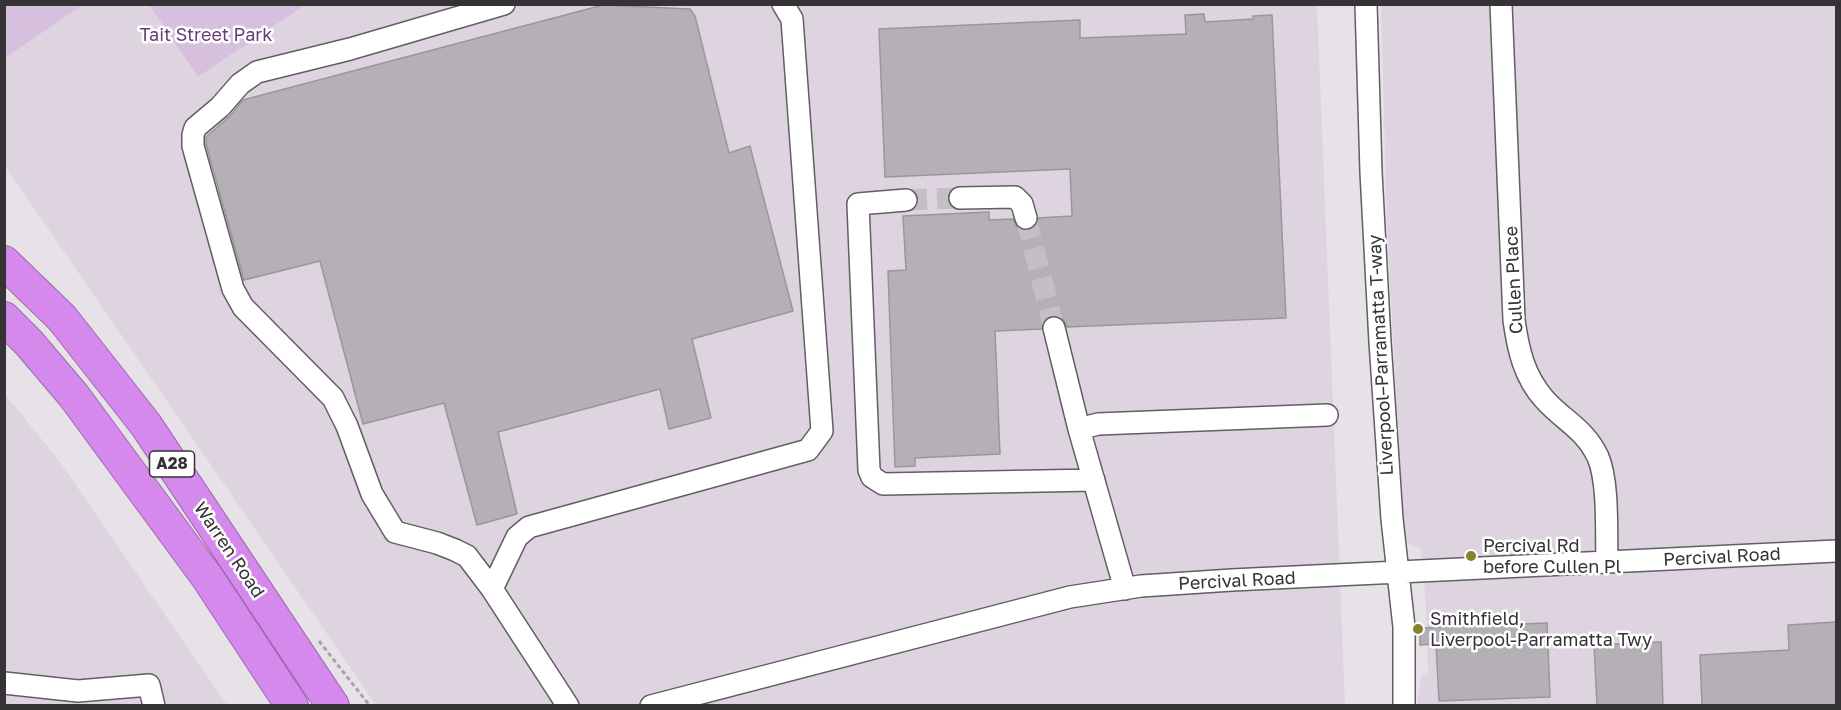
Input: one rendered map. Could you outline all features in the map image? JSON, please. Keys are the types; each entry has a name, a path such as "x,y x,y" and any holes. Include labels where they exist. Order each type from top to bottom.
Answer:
{"highway":[{"name":"Warren Road","path":"4,262 62,318 147,426 333,705"},
{"name":"Warren Road","path":"4,318 29,343 74,396 207,577 292,705"}],"street":[{"path":"504,4 350,49 257,72 240,84 220,107 195,128 193,146 229,278 243,307 333,398 347,426 372,494 394,532 456,550 467,556 492,589 568,705"},
{"path":"492,589 517,537 529,527 808,450 822,430 792,19 783,4"},
{"name":"Liverpool–Parramatta T-way","path":"1366,4 1371,172 1383,409 1404,627 1404,705"},
{"name":"Cullen Place","path":"1502,4 1514,320 1517,341 1527,373 1536,388 1546,401 1582,433 1598,458 1604,487 1607,562"},
{"path":"960,198 1015,197 1022,204 1026,218"},
{"path":"906,201 858,204 869,458 872,477 883,484 1094,480"},
{"path":"1054,328 1079,429 1125,589"},
{"path":"1079,429 1098,424 1327,415"},
{"name":"Percival Road","path":"651,705 1015,610 1070,597 1125,589 1232,580 1836,551"},
{"path":"4,684 78,691 148,685 154,705"}],"shaded area":[{"path":"82,4 149,5 198,77 305,5 1317,5 1345,705 376,705 5,166 4,58"},
{"path":"1381,5 1836,5 1836,705 1417,705 1421,676 1428,675 1426,605 1421,549 1407,543 1403,521 1387,228"},
{"path":"4,393 60,462 227,705 5,705"}],"green space":[{"path":"5,4 82,4 82,5 5,58"},
{"name":"Tait Street Park","path":"149,5 305,5 198,77"}],"building":[{"path":"603,5 690,9 695,16 729,153 750,146 793,311 692,339 711,418 669,429 660,389 498,432 517,514 477,525 444,403 363,424 320,261 244,280 206,137 230,116 243,100"},
{"path":"1204,14 1205,22 1253,19 1253,16 1272,15 1286,318 1067,327 1063,319 1052,316 1045,319 1042,329 995,331 1000,454 915,458 915,466 895,467 888,271 906,270 903,216 989,212 989,220 1013,219 1017,227 1023,230 1035,227 1038,218 1072,216 1070,169 885,177 879,29 1080,20 1080,38 1186,34 1185,15"},
{"path":"1836,622 1836,705 1702,705 1700,655 1789,650 1788,625"},
{"path":"1547,623 1550,697 1439,701 1436,644 1420,645 1420,628"},
{"path":"1661,642 1663,705 1597,705 1594,645"}],"tunnel":[{"path":"906,200 960,198"},
{"path":"1026,218 1054,328"}],"place":[{"name":"Percival Rd before Cullen Pl","path":"1471,556"},
{"name":"Smithfield, Liverpool-Parramatta Twy","path":"1418,629"}]}
